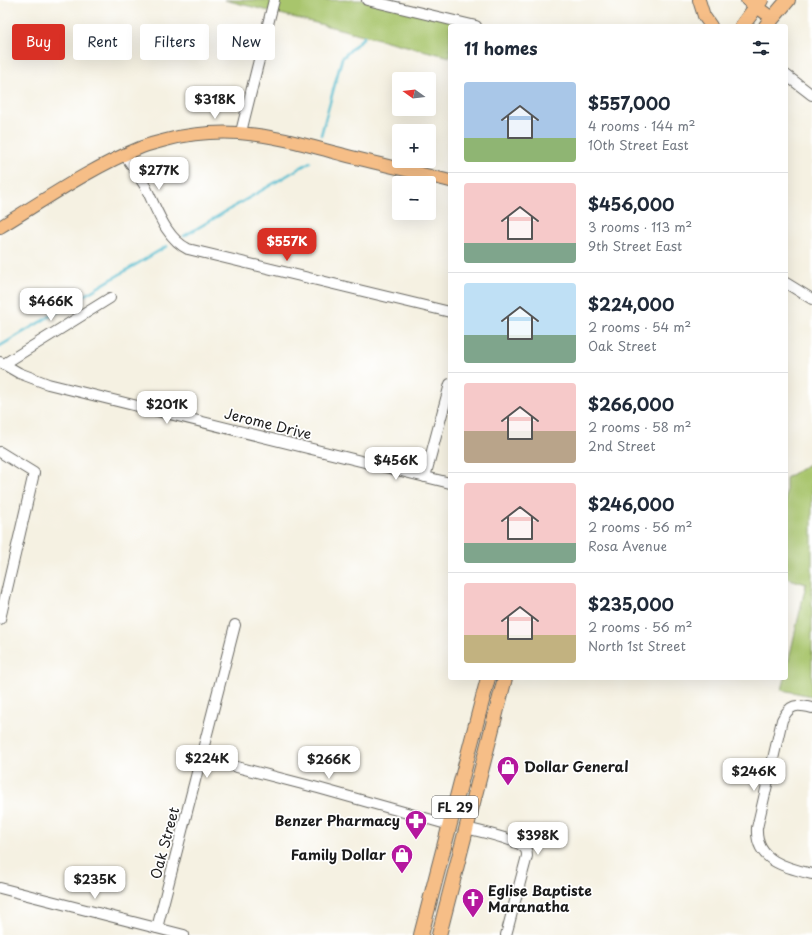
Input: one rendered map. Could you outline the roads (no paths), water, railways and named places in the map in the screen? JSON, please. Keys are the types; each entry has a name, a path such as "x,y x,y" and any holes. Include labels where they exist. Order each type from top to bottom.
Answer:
{"highway":[{"path":"769,22 788,0"},
{"path":"743,24 754,2"},
{"name":"FL 29","path":"421,935 487,680"},
{"name":"FL 29","path":"440,935 504,680"},
{"path":"450,825 466,828"}],"main road":[{"path":"700,0 704,16 710,24"},
{"path":"754,2 769,22"},
{"path":"0,227 106,164 144,146 181,136 204,133 241,132 258,134 448,180"}],"street":[{"path":"241,132 274,0"},
{"path":"367,0 468,24"},
{"path":"788,77 812,95"},
{"path":"125,155 144,186 165,226 175,240 188,249 448,312"},
{"path":"788,284 812,299"},
{"path":"2,363 110,298"},
{"name":"Jerome Drive","path":"2,363 19,373 48,384 448,483"},
{"path":"425,477 448,391"},
{"path":"0,452 34,474 0,620"},
{"name":"Oak Street","path":"157,928 235,625"},
{"path":"812,708 799,705 792,707 785,714 782,720 756,835 761,849 770,859 781,865 812,874"},
{"path":"202,758 318,788 450,825"},
{"path":"466,828 513,841 526,850 527,856 506,935"},
{"path":"0,888 182,935"}],"waterway":[{"path":"321,135 342,58 364,37"},
{"path":"184,236 310,162"},
{"path":"0,346 167,246"}],"place":[{"name":"Dollar General","path":"508,786"},
{"name":"Benzer Pharmacy","path":"416,840"},
{"name":"Family Dollar","path":"402,874"},
{"name":"Eglise Baptiste Maranatha","path":"473,918"}]}
